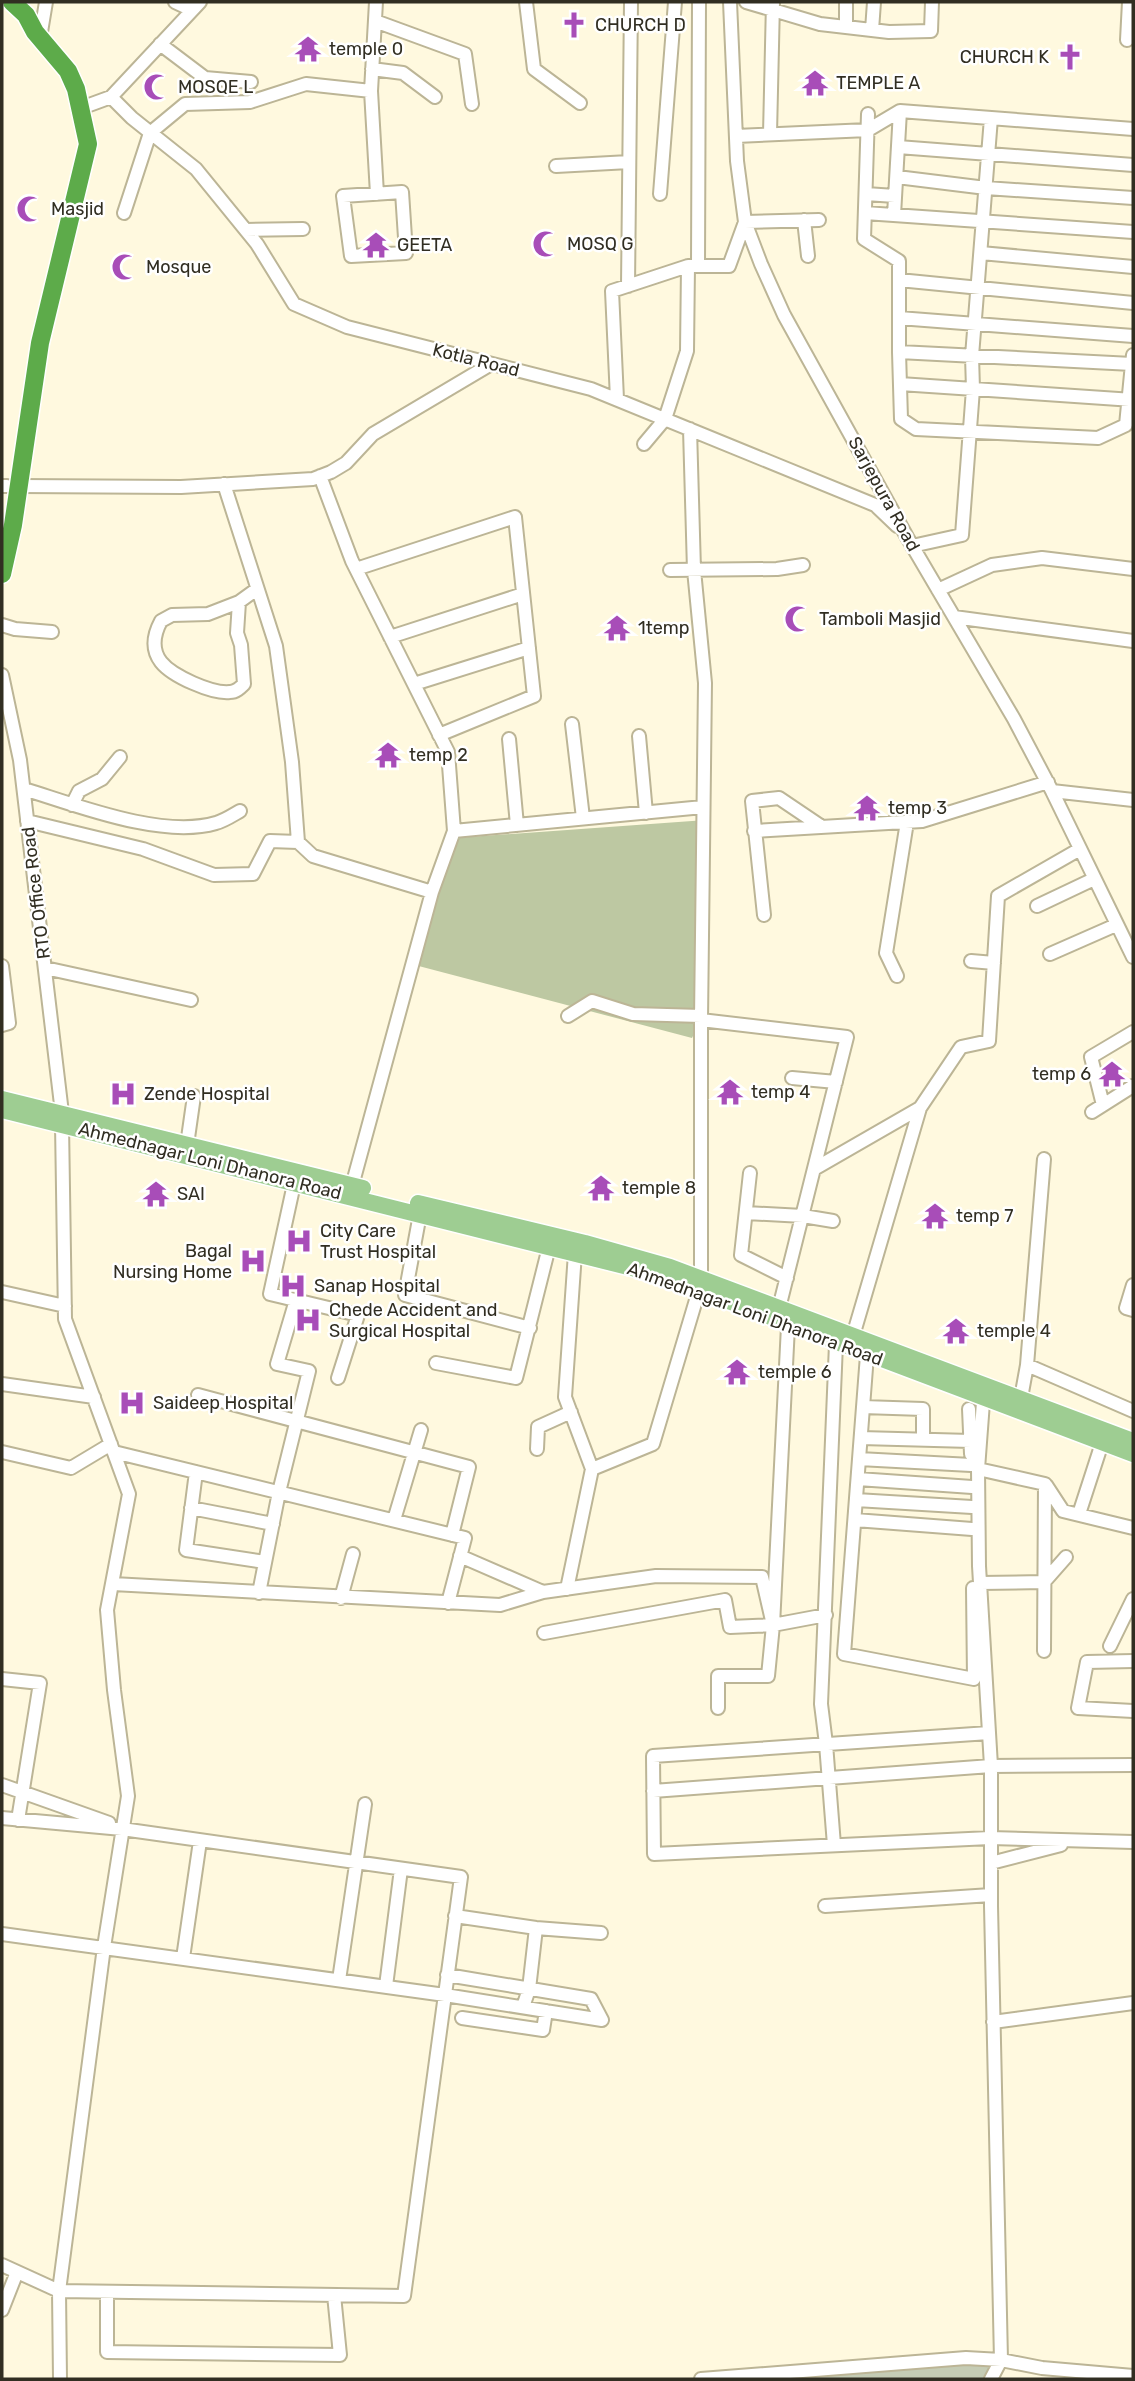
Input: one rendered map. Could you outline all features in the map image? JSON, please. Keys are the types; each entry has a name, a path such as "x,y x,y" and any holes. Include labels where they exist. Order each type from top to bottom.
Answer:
{"highway":[{"path":"2,520 40,343 88,144 81,108 68,71 38,35 26,15 12,2"},
{"path":"2,9 18,24 38,35"},
{"path":"2,574 9,486"}],"main road":[{"name":"Ahmednagar Loni Dhanora Road","path":"2,1099 62,1119 294,1184 700,1284 779,1308 984,1390 1102,1443 1133,1454"},
{"name":"Ahmednagar Loni Dhanora Road","path":"2,1110 62,1119 187,1145 637,1257 788,1325 867,1355 984,1390 1021,1398 1133,1441"}],"street":[{"path":"38,35 46,2"},
{"path":"175,2 196,6"},
{"path":"376,2 371,91 377,194"},
{"path":"526,2 534,69 580,103"},
{"path":"628,286 631,2"},
{"path":"660,194 675,2"},
{"path":"644,444 665,419 687,351 693,266 699,2"},
{"name":"Sarjepura Road","path":"730,2 736,136 745,222 761,264 784,315 1050,786 1133,957"},
{"path":"746,2 773,6 820,24 872,30 930,32 932,2"},
{"path":"846,2 846,27"},
{"path":"872,30 874,2"},
{"path":"1127,40 1129,2"},
{"path":"81,108 111,97 196,6"},
{"path":"770,134 773,6"},
{"path":"375,21 465,54 472,104"},
{"path":"160,44 205,78 251,82"},
{"path":"372,69 403,73 435,97"},
{"path":"124,213 150,133 185,104 250,102 306,84 371,91"},
{"name":"Kotla Road","path":"111,97 150,133 196,169 257,244 294,304 347,327 591,389 875,505 910,541"},
{"path":"736,136 868,130 900,111 1133,129"},
{"path":"894,215 900,111"},
{"path":"868,114 864,239 899,261 899,352 901,419 916,429 1098,438 1126,425 1131,399 1133,361 899,352"},
{"path":"910,541 962,535 973,389 972,356 991,118"},
{"path":"898,148 1133,165"},
{"path":"555,166 629,162"},
{"path":"897,177 986,188 1133,198"},
{"path":"402,192 406,253 351,256 343,196 377,194 402,192"},
{"path":"866,194 895,196"},
{"path":"865,213 1133,232"},
{"path":"804,220 808,256"},
{"path":"617,400 612,291 693,266 729,266 745,222 819,220"},
{"path":"246,230 303,229"},
{"path":"981,253 1133,267"},
{"path":"899,281 1133,303"},
{"path":"899,318 1133,336"},
{"path":"9,486 181,487 313,479 346,463 373,434 491,364"},
{"path":"900,384 1131,399"},
{"path":"592,1469 653,1444 700,1284 705,683 694,570 690,429"},
{"path":"320,476 356,569 448,752 454,831 432,892 352,1186"},
{"path":"224,484 276,646 292,762 298,842"},
{"path":"356,569 515,517 534,696 439,735"},
{"path":"938,590 992,565 1042,558 1133,569"},
{"path":"670,570 776,569 803,565"},
{"path":"239,602 237,633 244,684 237,690 229,692 211,689 184,678 162,664 154,641 161,621 172,615 208,614 239,602 257,589"},
{"path":"390,638 523,594"},
{"path":"954,617 1133,641"},
{"path":"2,625 15,629 52,632"},
{"path":"414,684 529,648"},
{"name":"RTO Office Road","path":"2,675 24,789 62,1119 65,1318 129,1494 107,1610 128,1796 104,1947 59,2291 60,2379"},
{"path":"572,724 583,818"},
{"path":"639,736 646,813"},
{"path":"509,738 517,825"},
{"path":"72,805 79,791 102,779 120,757"},
{"path":"754,831 922,821 1050,786 1133,800"},
{"path":"24,789 72,805 169,826 218,823 240,811"},
{"path":"764,915 751,801 779,798 822,827"},
{"path":"454,831 703,807"},
{"path":"27,821 143,849 214,875 253,874 270,841 298,842 313,856 432,892"},
{"path":"897,976 886,953 907,822"},
{"path":"853,1336 920,1108 961,1047 989,1041 998,896 1080,849"},
{"path":"1037,906 1094,879"},
{"path":"1050,954 1116,925"},
{"path":"971,961 994,963"},
{"path":"2,966 9,1023 2,1025"},
{"path":"45,968 191,1000"},
{"path":"568,1016 592,1000 633,1014 701,1018 847,1037 779,1308"},
{"path":"1133,1032 1091,1057 1098,1108 1133,1086"},
{"path":"792,1078 836,1082"},
{"path":"187,1145 194,1096"},
{"path":"814,1170 920,1108"},
{"path":"1021,1398 1027,1365 1044,1159"},
{"path":"750,1173 741,1255 787,1278"},
{"path":"294,1184 270,1294 358,1315 338,1378"},
{"path":"746,1213 833,1220"},
{"path":"420,1214 405,1295 530,1328"},
{"path":"436,1363 516,1378 549,1247"},
{"path":"567,1589 592,1469 565,1397 576,1253"},
{"path":"1133,1285 1126,1308 1133,1310"},
{"path":"2,1292 65,1306"},
{"path":"259,1593 279,1492 309,1371 277,1364 296,1300"},
{"path":"718,1707 718,1676 768,1675 773,1625 788,1325"},
{"path":"834,1845 827,1744 821,1704 836,1343"},
{"path":"867,1355 844,1654 974,1679 972,1488 984,1390"},
{"path":"1027,1365 1133,1411"},
{"path":"2,1384 94,1397"},
{"path":"198,1395 469,1467 452,1535"},
{"path":"863,1407 923,1409 923,1440"},
{"path":"968,1409 974,1467 991,1766 990,1863 1001,2360 991,2379"},
{"path":"537,1449 538,1427 571,1412"},
{"path":"394,1520 421,1430"},
{"path":"861,1438 971,1441"},
{"path":"1079,1514 1102,1443"},
{"path":"2,1452 71,1468 112,1448 195,1472 465,1538 448,1603"},
{"path":"859,1459 974,1467 1045,1484 1063,1511 1133,1528"},
{"path":"195,1472 186,1550 265,1562"},
{"path":"858,1479 972,1488"},
{"path":"1044,1651 1045,1484"},
{"path":"856,1500 972,1507"},
{"path":"191,1508 273,1524"},
{"path":"855,1520 972,1528"},
{"path":"341,1598 353,1555"},
{"path":"460,1556 543,1592"},
{"path":"980,1583 1044,1582 1066,1557"},
{"path":"828,1566 851,1566"},
{"path":"113,1584 500,1605 543,1592 656,1576 762,1577 773,1625"},
{"path":"1110,1646 1133,1599"},
{"path":"544,1633 725,1600 730,1627 773,1625 826,1615"},
{"path":"1133,1661 1087,1662 1078,1708 1133,1711"},
{"path":"2,1679 40,1683 18,1820"},
{"path":"989,1733 653,1756 654,1854 990,1838 1133,1842"},
{"path":"653,1791 991,1766 1133,1765"},
{"path":"2,1785 122,1829"},
{"path":"339,1980 365,1804"},
{"path":"2,1818 122,1829 461,1877 404,2296 59,2291 2,2265"},
{"path":"183,1958 200,1841"},
{"path":"990,1863 1077,1841"},
{"path":"386,1986 401,1869"},
{"path":"825,1906 991,1895"},
{"path":"455,1916 536,1928 601,1933"},
{"path":"523,2007 529,1989 536,1928"},
{"path":"2,1934 386,1986 602,2020 591,1999 447,1975"},
{"path":"993,2022 1133,2003"},
{"path":"502,2024 505,2004"},
{"path":"462,2018 543,2030 546,2011"},
{"path":"2,2310 18,2272"},
{"path":"107,2292 107,2352 340,2355 334,2295"},
{"path":"701,2379 966,2358 1001,2360 1044,2374 1133,2376"}],"green space":[{"path":"706,820 701,1020 692,1038 411,964 455,838"},
{"path":"1001,2360 997,2379 717,2379"}],"place":[{"name":"CHURCH D","path":"574,25"},
{"name":"temple 0","path":"308,49"},
{"name":"CHURCH K","path":"1070,57"},
{"name":"TEMPLE A","path":"815,83"},
{"name":"MOSQE L","path":"157,87"},
{"name":"Masjid","path":"30,209"},
{"name":"MOSQ G","path":"546,244"},
{"name":"GEETA","path":"376,245"},
{"name":"Mosque","path":"125,267"},
{"name":"Tamboli Masjid","path":"798,619"},
{"name":"1temp","path":"617,628"},
{"name":"temp 2","path":"388,755"},
{"name":"temp 3","path":"867,808"},
{"name":"temp 6","path":"1112,1074"},
{"name":"temp 4","path":"730,1092"},
{"name":"Zende Hospital","path":"123,1094"},
{"name":"temple 8","path":"601,1188"},
{"name":"SAI","path":"156,1194"},
{"name":"temp 7","path":"935,1216"},
{"name":"City Care Trust Hospital","path":"299,1241"},
{"name":"Bagal Nursing Home","path":"253,1261"},
{"name":"Sanap Hospital","path":"293,1286"},
{"name":"Chede Accident and Surgical Hospital","path":"308,1320"},
{"name":"temple 4","path":"956,1331"},
{"name":"temple 6","path":"737,1372"},
{"name":"Saideep Hospital","path":"132,1403"}]}
